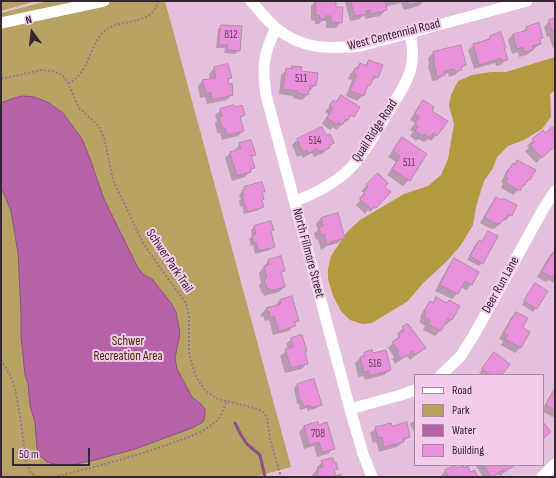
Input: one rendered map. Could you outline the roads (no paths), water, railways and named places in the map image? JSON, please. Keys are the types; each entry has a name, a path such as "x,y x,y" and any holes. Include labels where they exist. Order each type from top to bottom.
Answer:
{"street":[{"path":"1,23 104,1"},
{"name":"West Centennial Road","path":"251,1 276,28 298,42 318,47 335,48 361,46 527,1"},
{"name":"North Fillmore Street","path":"276,28 266,48 263,71 266,95 350,409 363,454 372,477"},
{"name":"Quail Ridge Road","path":"295,201 312,195 334,182 348,170 360,156 408,77 412,62 410,32"},
{"name":"Deer Run Lane","path":"442,374 460,357 542,210 555,191"},
{"path":"350,409 414,390"},
{"path":"542,477 555,464"}],"water":[{"path":"23,96 35,97 49,103 63,113 82,139 104,199 138,268 144,275 152,279 171,303 176,312 180,333 175,358 177,369 192,397 205,409 203,422 192,428 135,449 71,465 47,462 39,455 35,423 30,405 28,384 25,375 21,337 18,253 11,211 1,187 1,103"}],"waterway":[{"path":"235,423 247,444 260,455 265,477"}],"park label":[{"name":"Schwer Recreation Area","path":"128,350"}]}
